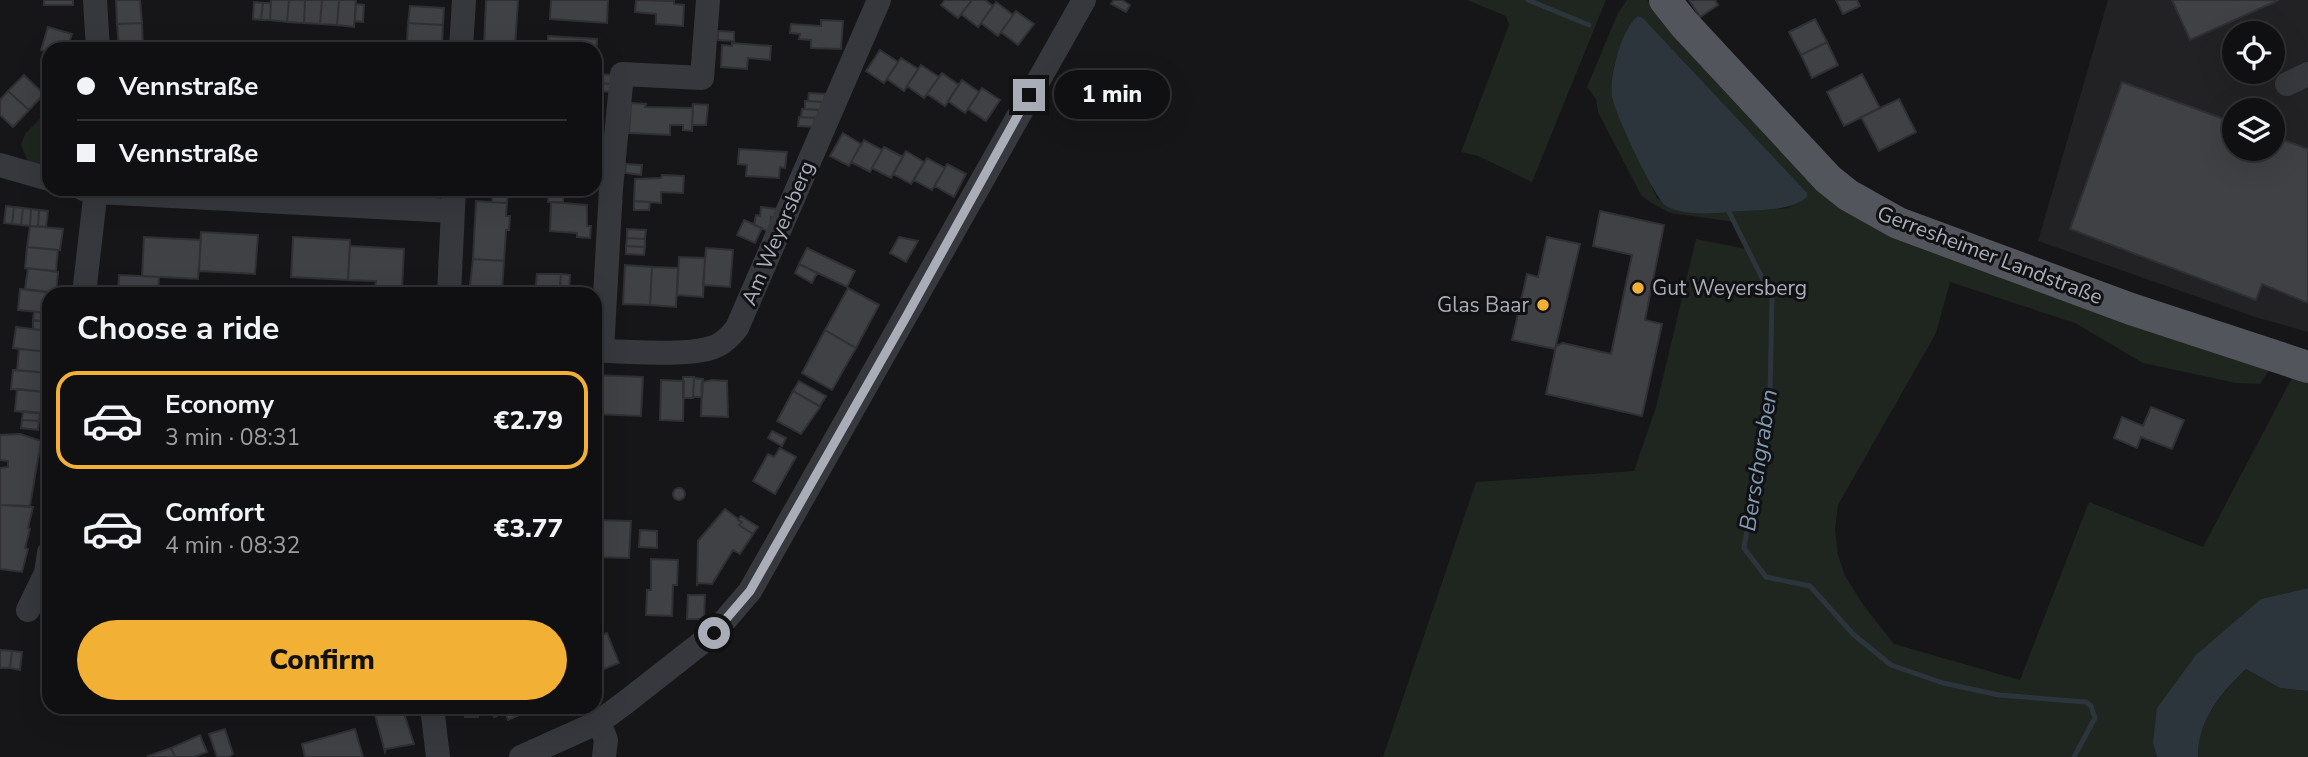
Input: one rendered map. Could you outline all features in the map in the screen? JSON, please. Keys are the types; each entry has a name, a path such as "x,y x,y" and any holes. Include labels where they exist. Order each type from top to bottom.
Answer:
{"main road":[{"name":"Gerresheimer Landstraße","path":"1665,0 1684,24 1828,179 1868,208 1898,223 2106,300 2308,366"}],"street":[{"path":"95,0 97,42"},
{"path":"461,42 464,0"},
{"path":"602,301 622,74 702,78 708,0"},
{"name":"Am Weyersberg","path":"602,351 695,351 713,348 727,340 737,328 879,0"},
{"path":"521,757 599,722 714,633 750,591 1084,0"},
{"path":"0,165 42,177"},
{"path":"85,287 92,196"},
{"path":"309,196 453,200 449,287"},
{"path":"28,610 42,581"},
{"path":"433,714 438,757"},
{"path":"599,722 606,740 604,757"}],"shaded area":[{"path":"1467,0 1606,0 1532,182 1478,156 1461,152 1509,25 1506,16"},
{"path":"1627,0 1647,0 1803,170 2271,367 2260,384 2236,383 2143,363 2075,323 1950,282 1936,333 1838,505 1835,529 1838,555 1845,576 1864,606 1894,644 2020,680 2089,502 2203,547 2294,374 2308,378 2308,588 2261,599 2153,743 2157,757 1383,757 1476,482 1634,471 1656,407 1696,239 1746,249 1771,299 1768,397 1744,547 1772,396 1774,298 1735,222 1670,213 1641,195 1598,112 1596,99 1587,87 1618,13","holes":["1638,16 1643,18 1807,194 1807,197 1788,208 1729,212 1676,210 1657,198 1612,98 1614,65"]},
{"path":"2108,0 2308,0 2308,332 2255,317 2038,241"},
{"path":"1638,16 1643,18 1807,193 1807,197 1793,205 1778,208 1715,213 1684,212 1666,206 1635,154 1612,96 1618,53 1627,31"},
{"path":"42,116 42,167 29,164 21,145 25,134"},
{"path":"2308,588 2308,691 2280,688 2246,669 2219,698 2206,719 2198,757 2157,757 2153,743 2157,708 2196,655 2261,599"},
{"path":"2246,669 2280,688 2308,691 2308,757 2198,757 2202,731 2213,708"}],"building":[{"path":"44,0 73,0 73,5 44,5"},
{"path":"116,0 140,0 142,23 117,24"},
{"path":"271,0 289,0 287,22 270,20"},
{"path":"289,0 305,0 304,23 287,22"},
{"path":"305,0 322,0 320,24 304,23"},
{"path":"322,0 339,0 337,25 320,24"},
{"path":"339,0 356,0 354,27 337,25"},
{"path":"486,0 518,0 515,42 484,42"},
{"path":"551,0 608,0 607,23 550,19"},
{"path":"636,0 674,1 674,4 684,5 683,26 656,24 656,14 635,12"},
{"path":"945,0 972,0 958,18 941,5"},
{"path":"972,0 985,0 993,6 978,27 961,14"},
{"path":"1114,0 1122,0 1130,5 1126,12 1111,4"},
{"path":"1689,0 1715,0 1718,5 1700,17"},
{"path":"1836,0 1857,0 1860,6 1843,14"},
{"path":"2172,0 2279,0 2232,21 2222,21 2222,26 2190,40"},
{"path":"254,2 263,3 261,20 253,19"},
{"path":"996,2 1013,15 998,36 981,23"},
{"path":"263,3 271,3 270,20 261,20"},
{"path":"356,4 364,5 363,22 355,21"},
{"path":"410,6 444,8 443,25 408,23"},
{"path":"1016,11 1034,24 1018,45 1001,32"},
{"path":"1815,19 1827,42 1801,55 1789,32"},
{"path":"821,20 843,21 841,49 811,48 811,40 799,39 800,34 790,33 791,24 821,26"},
{"path":"142,23 143,42 118,42 117,24"},
{"path":"408,23 443,25 442,42 407,41"},
{"path":"48,27 72,34 69,42 43,42"},
{"path":"718,31 734,32 734,41 718,40"},
{"path":"548,36 597,39 597,42 548,42"},
{"path":"1827,42 1838,65 1812,78 1801,55"},
{"path":"732,43 771,46 770,60 748,58 747,69 721,67 722,45 732,46"},
{"path":"880,50 898,62 884,83 866,71"},
{"path":"901,58 918,69 904,91 887,79"},
{"path":"921,65 939,77 924,98 907,86"},
{"path":"942,73 959,85 945,106 927,94"},
{"path":"602,74 612,75 611,84 602,83"},
{"path":"1862,74 1880,108 1844,126 1827,92"},
{"path":"24,75 42,92 42,96 29,110 8,91"},
{"path":"962,80 979,92 965,113 948,101"},
{"path":"2122,82 2222,118 2222,161 2285,161 2285,140 2308,149 2308,303 2262,284 2256,300 2070,229"},
{"path":"602,83 611,84 611,92 602,91"},
{"path":"982,88 1000,100 986,121 968,109"},
{"path":"8,91 29,110 13,127 0,115 0,100"},
{"path":"809,93 825,94 824,102 808,101"},
{"path":"1899,99 1916,132 1879,151 1861,117"},
{"path":"805,101 822,102 821,110 805,109"},
{"path":"631,103 646,104 645,107 693,108 692,131 683,130 683,125 670,125 670,135 629,133"},
{"path":"693,104 708,105 706,125 692,125"},
{"path":"802,109 818,110 818,118 801,117"},
{"path":"799,117 815,118 814,127 798,126"},
{"path":"843,133 861,144 849,166 830,156"},
{"path":"864,140 882,150 870,172 851,162"},
{"path":"884,147 903,157 891,178 872,168"},
{"path":"739,149 787,152 785,168 780,167 779,178 746,176 747,165 738,164"},
{"path":"906,151 924,162 911,184 893,174"},
{"path":"927,158 945,168 932,190 914,180"},
{"path":"626,164 642,165 641,175 625,173"},
{"path":"947,164 966,174 954,197 935,186"},
{"path":"662,175 684,176 683,193 661,192 661,203 634,201 635,179 661,178"},
{"path":"492,196 508,196 507,203 492,202"},
{"path":"548,196 563,196 563,202 548,202"},
{"path":"476,201 507,203 506,216 510,216 509,230 506,230 504,261 473,259"},
{"path":"634,201 650,202 649,210 634,210"},
{"path":"551,202 587,205 590,238 577,237 577,233 550,231"},
{"path":"6,206 14,207 12,224 4,223"},
{"path":"14,207 23,208 21,225 12,224"},
{"path":"761,207 777,209 777,218 771,217 770,232 754,225 756,215 760,216"},
{"path":"23,208 31,209 30,226 21,225"},
{"path":"31,209 39,210 38,226 30,226"},
{"path":"39,210 48,211 46,227 38,226"},
{"name":"Gut Weyersberg","path":"1600,211 1664,225 1645,320 1662,324 1642,416 1546,394 1556,346 1563,343 1611,354 1632,255 1593,246"},
{"path":"744,220 762,228 755,243 737,235"},
{"path":"30,226 63,229 60,250 27,247"},
{"path":"627,229 646,230 645,239 627,238"},
{"path":"201,232 258,235 255,274 199,271"},
{"path":"144,237 201,240 198,279 142,276"},
{"path":"293,237 350,240 348,280 291,277"},
{"path":"899,237 918,241 906,262 890,253"},
{"name":"Glas Baar","path":"1547,237 1580,244 1555,349 1512,340 1527,274 1538,277"},
{"path":"627,238 645,239 645,247 626,246"},
{"path":"350,246 404,249 402,287 375,287 376,281 348,280"},
{"path":"626,246 645,247 644,255 626,254"},
{"path":"27,247 58,250 56,271 25,268"},
{"path":"706,248 733,250 730,287 703,285"},
{"path":"807,248 855,271 847,287 799,264"},
{"path":"679,257 705,258 703,297 677,295"},
{"path":"473,259 504,261 502,287 470,287"},
{"path":"799,264 817,273 812,283 795,273"},
{"path":"625,265 652,267 650,305 623,304"},
{"path":"652,267 678,268 676,307 650,305"},
{"path":"28,268 58,272 57,287 42,287 42,291 25,289"},
{"path":"537,274 561,274 560,287 536,287"},
{"path":"561,274 570,275 569,287 560,287"},
{"path":"119,275 159,277 158,287 118,287"},
{"path":"848,288 879,305 856,348 825,330"},
{"path":"20,289 42,292 42,312 18,310"},
{"path":"34,312 42,313 42,321 33,320"},
{"path":"33,320 42,321 42,330 33,329"},
{"path":"16,327 42,330 42,351 13,348"},
{"path":"825,330 856,348 832,390 802,373"},
{"path":"19,349 42,351 42,372 17,370"},
{"path":"13,370 42,372 42,392 11,389"},
{"path":"602,375 643,377 641,416 602,414"},
{"path":"683,377 694,377 693,398 683,398"},
{"path":"694,378 703,379 702,397 693,397"},
{"path":"661,380 684,381 683,421 660,420"},
{"path":"727,381 728,417 701,416 702,382"},
{"path":"799,381 826,396 820,406 793,391"},
{"path":"17,389 42,392 42,414 15,411"},
{"path":"793,391 820,407 801,434 777,421"},
{"path":"2151,407 2184,420 2172,449 2141,437 2137,448 2114,438 2122,417 2143,426"},
{"path":"23,411 40,413 39,421 22,420"},
{"path":"22,420 39,421 38,430 21,428"},
{"path":"772,431 786,438 782,446 768,438"},
{"path":"20,434 41,441 30,506 0,505 0,468 8,467 8,461 0,460 0,435"},
{"path":"780,448 796,457 775,494 753,481 768,454 774,457"},
{"path":"674,489 684,489 684,499 674,499"},
{"path":"0,505 33,507 22,572 0,569"},
{"path":"725,509 742,522 739,525 753,534 740,554 733,550 712,584 698,583 697,586 698,541"},
{"path":"741,516 758,527 753,534 739,525 742,522 738,520"},
{"path":"602,520 631,521 629,558 602,557"},
{"path":"640,530 657,531 657,548 639,547"},
{"path":"651,559 678,560 677,585 673,585 672,616 646,615 647,590 651,590"},
{"path":"688,595 705,595 704,619 687,619"},
{"path":"607,633 619,663 604,669 602,664 602,635"},
{"path":"0,650 12,651 10,668 0,668"},
{"path":"12,651 22,652 20,670 10,668"},
{"path":"404,714 414,744 386,749 385,752 375,715"},
{"path":"464,714 479,714 478,717 465,717"},
{"path":"506,714 522,714 508,720"},
{"path":"225,729 233,754 229,757 217,757 209,734"},
{"path":"355,729 363,757 305,757 302,744"},
{"path":"200,735 207,752 194,757 175,757 171,748"},
{"path":"171,748 175,757 148,757 148,756"}],"waterway":[{"name":"Berschgraben","path":"1528,0 1589,25"},
{"name":"Berschgraben","path":"1727,208 1772,298 1770,396 1744,548 1766,577 1810,586 1853,634 1891,665 1943,683 1999,695 2086,702 2091,706 2095,718 2074,757"}],"place":[{"name":"Gut Weyersberg","path":"1638,288"},
{"name":"Glas Baar","path":"1543,305"}],"route":[{"path":"714,633 750,591 1029,95"}]}
